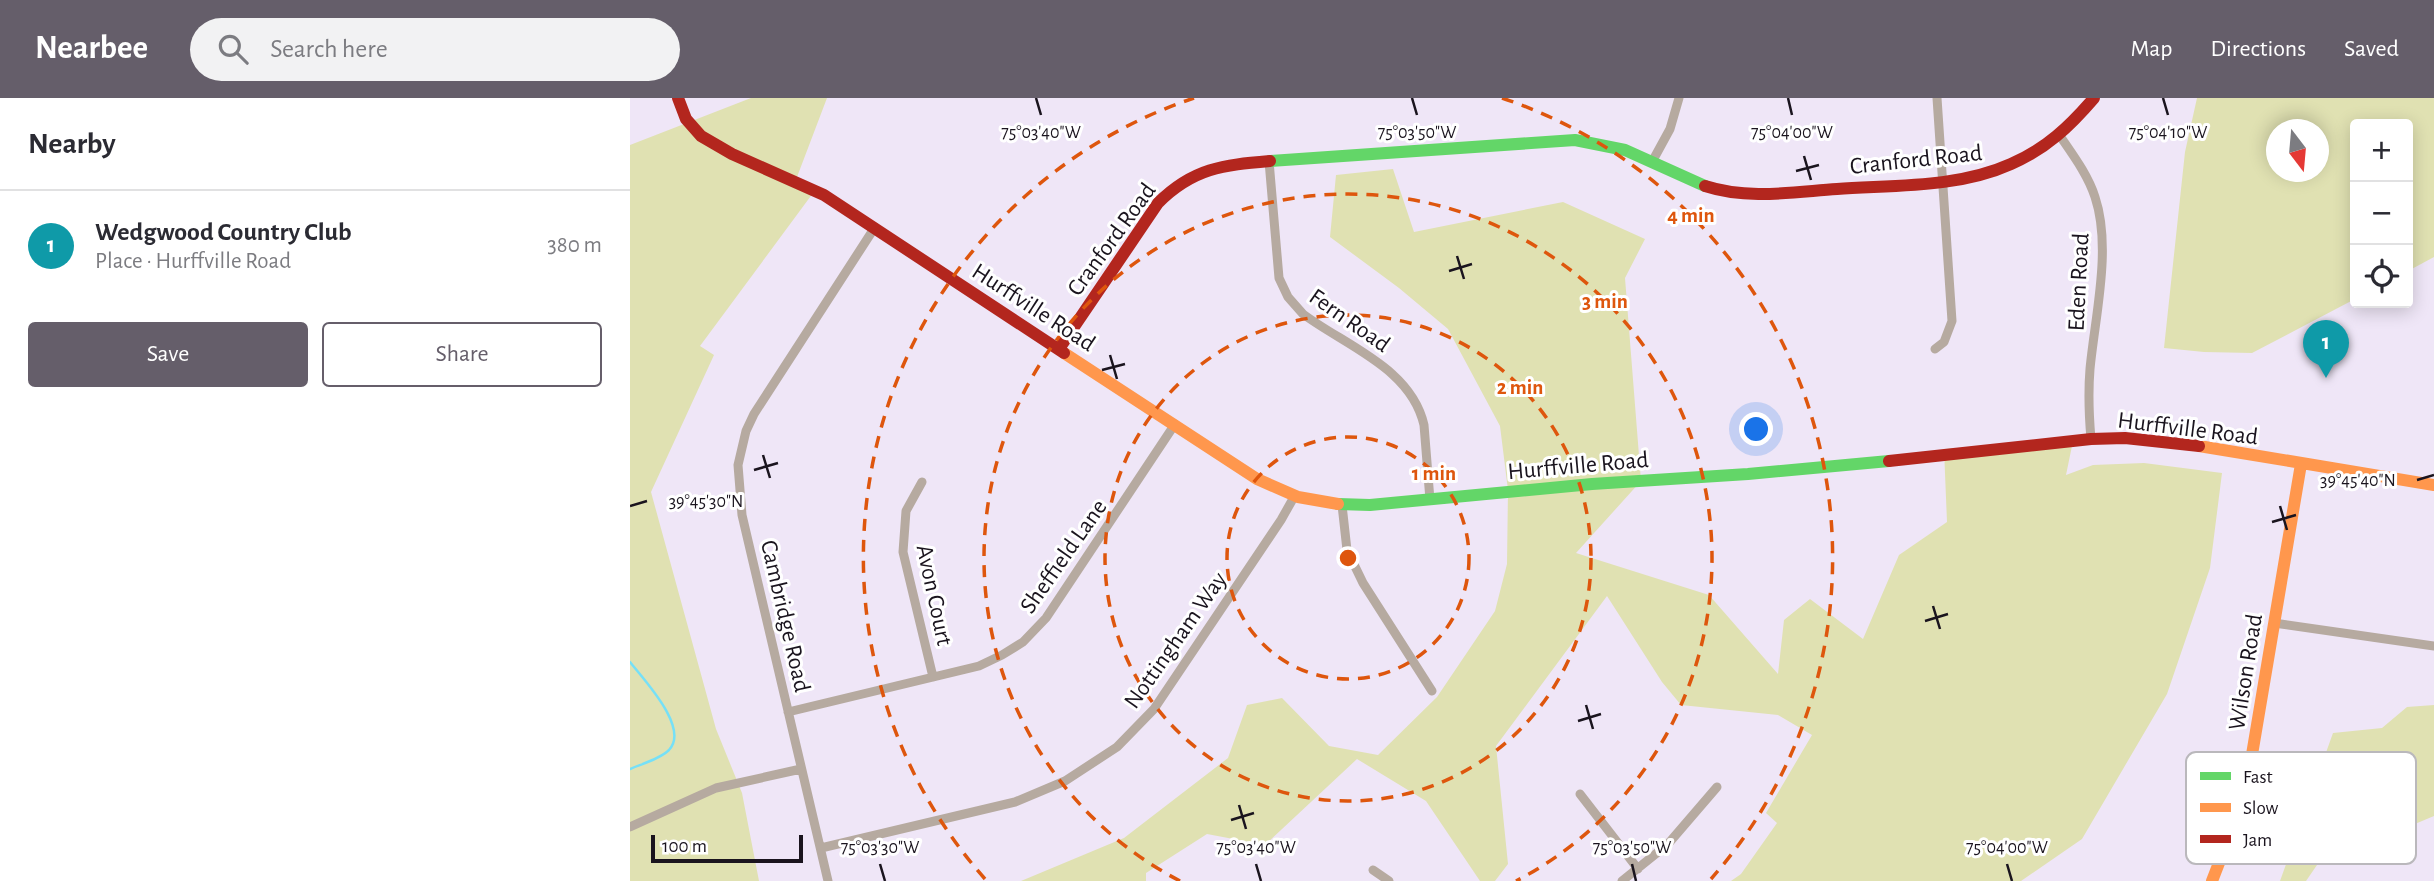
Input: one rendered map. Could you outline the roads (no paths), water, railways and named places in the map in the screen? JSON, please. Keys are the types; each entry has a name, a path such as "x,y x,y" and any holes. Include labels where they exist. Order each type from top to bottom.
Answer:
{"street":[{"name":"Hurffville Road","path":"678,98 686,119 701,136 732,154 808,187 875,228 1263,483 1294,496 1342,505 1430,500 1592,484 1869,463 2091,439 2158,440 2434,485"},
{"path":"1652,162 1670,129 1679,98"},
{"path":"1935,349 1944,342 1952,321 1937,98"},
{"name":"Cranford Road","path":"1059,349 1158,203 1174,187 1192,176 1214,168 1269,161 1557,139 1606,144 1652,162 1692,182 1735,192 1775,193 1944,181 1977,177 2030,155 2060,136 2094,98"},
{"name":"Eden Road","path":"2060,136 2081,167 2094,195 2100,222 2101,262 2089,397 2091,439"},
{"name":"Fern Road","path":"1269,161 1277,266 1283,288 1294,306 1303,314 1392,374 1411,393 1424,425 1430,500"},
{"name":"Cambridge Road","path":"828,881 742,515 738,465 746,431 762,398 875,228"},
{"name":"Sheffield Lane","path":"788,712 979,666 1013,649 1032,634 1060,599 1175,424"},
{"name":"Wilson Road","path":"2252,752 2301,464"},
{"name":"Avon Court","path":"922,482 906,511 903,551 933,677"},
{"name":"Nottingham Way","path":"821,848 1015,802 1065,781 1117,747 1154,709 1294,496"},
{"path":"1342,505 1347,550 1363,583 1432,691"},
{"path":"2274,623 2434,646"},
{"path":"630,827 716,788 801,769"},
{"path":"1622,881 1678,834 1717,787"},
{"path":"1580,793 1638,869"},
{"name":"Wilson Road","path":"2212,881 2219,864"},
{"path":"1373,870 1390,881"}],"waterway":[{"path":"630,662 663,704 674,730 674,741 669,750 630,769"}],"place":[{"name":"Wedgwood Country Club","path":"2326,378"}]}
